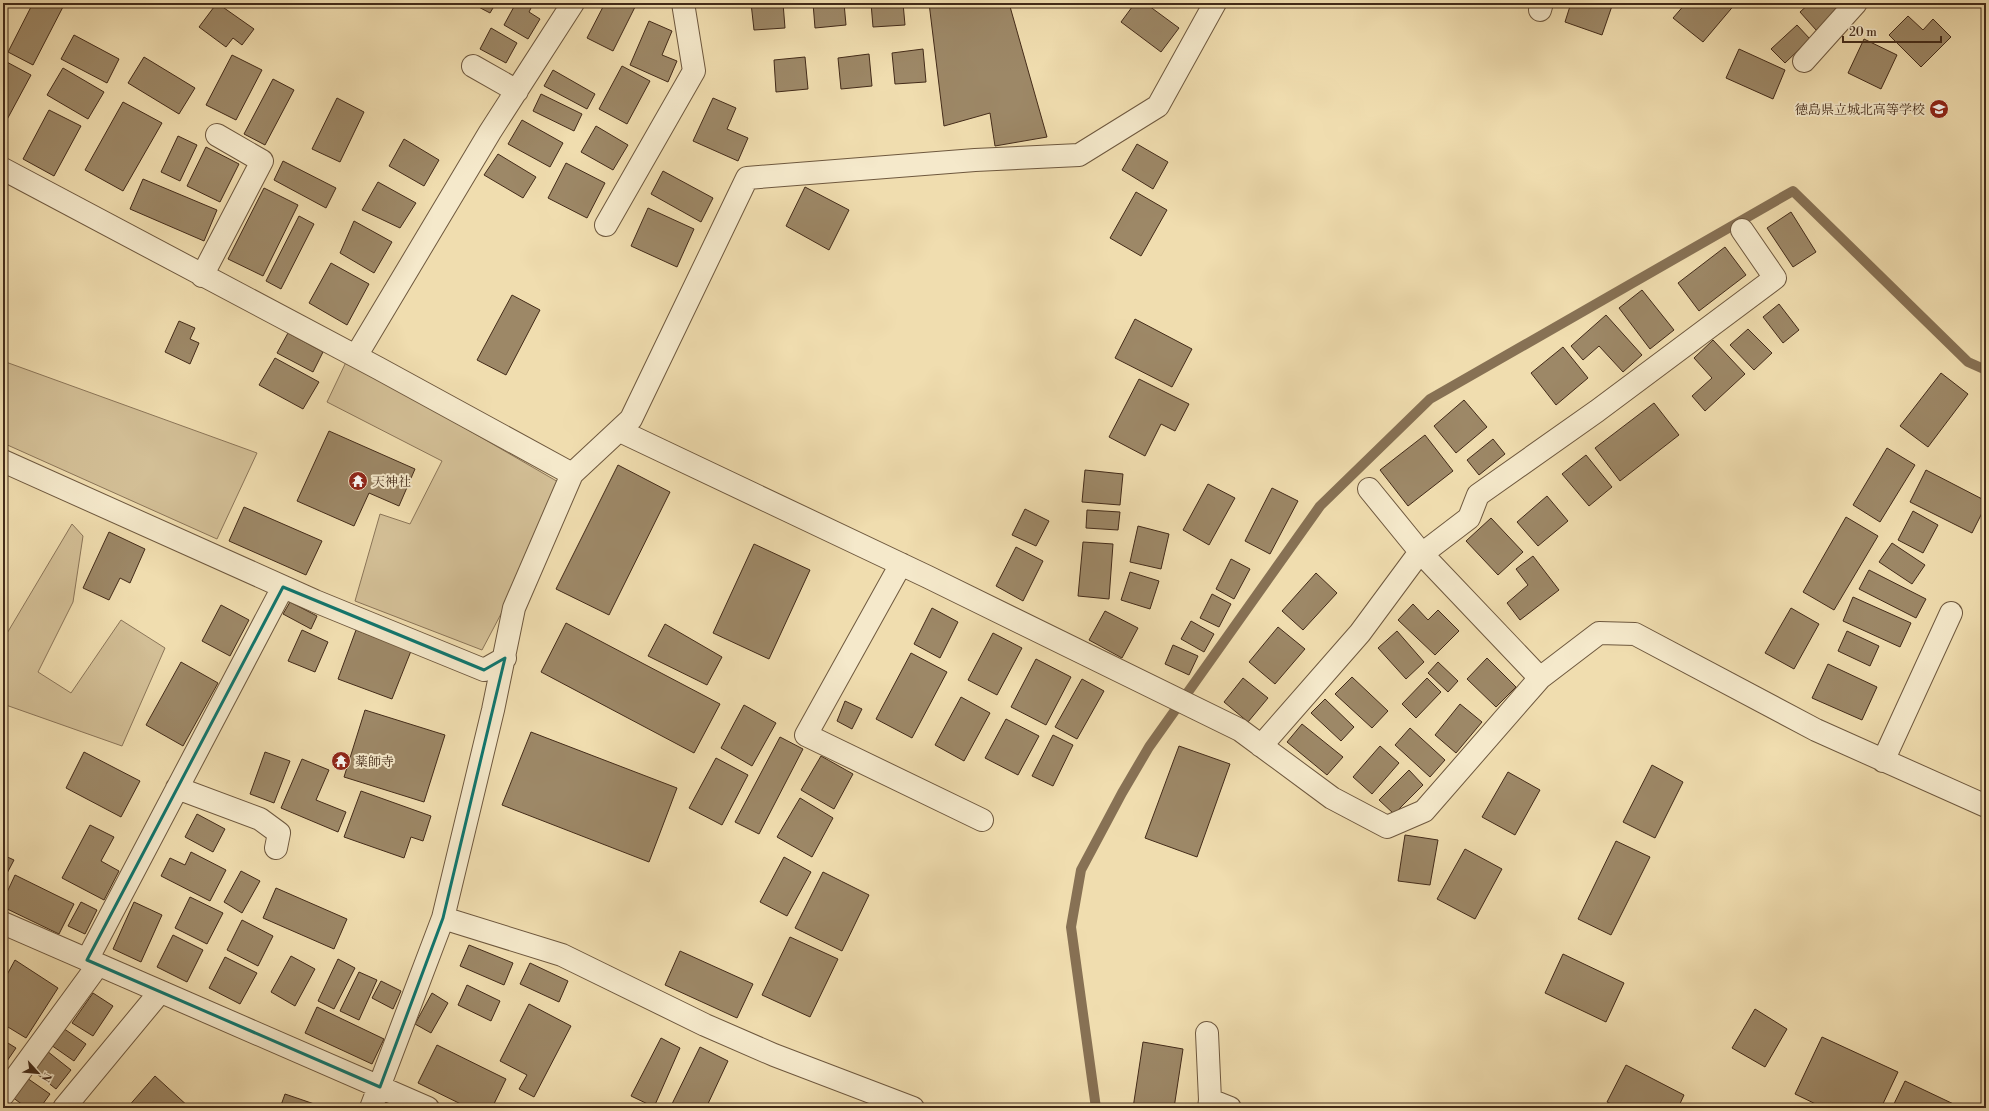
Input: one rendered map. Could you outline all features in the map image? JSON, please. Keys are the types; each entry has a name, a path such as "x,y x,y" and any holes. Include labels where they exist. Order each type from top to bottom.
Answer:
{"street":[{"path":"356,356 517,91 573,3"},
{"path":"606,225 694,71 683,3"},
{"path":"371,1108 443,918 505,658 514,608 572,474 620,431 631,419 747,178 976,160 1079,154 1158,106 1215,3"},
{"path":"1804,61 1856,3"},
{"path":"473,66 517,91"},
{"path":"202,276 262,161 217,135"},
{"path":"3,169 202,276 356,356 572,474"},
{"path":"1261,746 1360,633 1414,560 1469,518 1478,495 1597,411 1775,278 1742,230"},
{"path":"620,431 901,564 1240,730 1332,798 1387,828 1424,811 1540,678 1599,633 1635,634 1816,730 1986,806"},
{"path":"3,462 283,587 484,670 505,658"},
{"path":"1369,489 1422,554 1540,678"},
{"path":"901,564 806,735 982,820"},
{"path":"3,1095 92,962 177,788 283,587"},
{"path":"1883,761 1951,613"},
{"path":"177,788 260,819 279,833 276,848"},
{"path":"443,918 562,955 704,1025 774,1055 913,1108"},
{"path":"3,923 428,1108"},
{"path":"64,1108 160,992"},
{"path":"1207,1033 1209,1104 1230,1108"}],"highlighted area":[{"path":"283,587 484,670 505,658 443,918 380,1087 87,960"}],"shaded area":[{"path":"347,360 560,483 502,612 482,650 355,601 380,514 410,524 442,461 327,402"},
{"path":"3,361 257,453 217,539 3,443"},
{"path":"72,524 83,536 73,602 38,672 71,693 121,620 165,648 122,746 3,704 3,640"}],"building":[{"path":"33,3 65,3 33,65 8,52"},
{"path":"217,3 254,29 242,45 233,38 226,47 199,27"},
{"path":"471,3 496,3 490,13"},
{"path":"516,3 524,3 531,8 529,12 540,19 528,39 504,25"},
{"path":"605,3 637,3 613,51 587,38"},
{"path":"751,3 783,3 785,28 754,30"},
{"path":"813,3 844,3 846,25 815,28"},
{"path":"871,3 903,3 905,25 873,27"},
{"path":"929,3 1009,3 1047,137 995,146 990,113 944,126"},
{"path":"1135,3 1145,3 1179,28 1161,52 1121,22"},
{"path":"1571,3 1613,3 1602,35 1565,22"},
{"path":"1686,3 1736,3 1703,42 1673,18"},
{"path":"1810,3 1845,3 1816,30 1800,12"},
{"path":"1908,16 1923,30 1933,19 1951,37 1921,67 1889,35"},
{"path":"649,21 672,31 662,55 677,61 668,82 630,65"},
{"path":"1797,25 1810,39 1785,63 1771,49"},
{"path":"491,28 517,43 506,63 480,49"},
{"path":"74,35 119,59 107,83 61,59"},
{"path":"1864,39 1897,55 1881,89 1848,73"},
{"path":"923,49 926,82 895,84 892,53"},
{"path":"1739,49 1785,70 1773,99 1726,78"},
{"path":"869,54 872,86 841,89 838,58"},
{"path":"232,55 262,70 236,120 206,105"},
{"path":"144,57 195,88 179,114 128,83"},
{"path":"805,57 808,89 776,92 774,60"},
{"path":"3,60 31,75 3,127"},
{"path":"622,66 650,81 627,124 599,109"},
{"path":"63,68 104,92 88,119 47,95"},
{"path":"553,70 595,94 587,109 544,86"},
{"path":"273,79 294,90 265,145 244,134"},
{"path":"541,94 582,114 574,131 533,111"},
{"path":"337,98 364,112 340,162 312,149"},
{"path":"713,98 736,108 727,129 748,138 738,161 693,141"},
{"path":"123,102 162,123 123,191 85,170"},
{"path":"49,110 81,126 54,176 23,159"},
{"path":"522,120 563,143 550,167 508,144"},
{"path":"596,126 628,145 613,170 581,152"},
{"path":"178,136 197,145 180,181 161,172"},
{"path":"404,139 439,160 424,186 389,166"},
{"path":"1137,144 1168,162 1153,189 1122,170"},
{"path":"206,147 239,164 220,202 187,186"},
{"path":"498,154 536,177 523,198 484,175"},
{"path":"283,161 336,188 326,208 274,180"},
{"path":"566,163 605,183 587,218 548,198"},
{"path":"663,171 713,198 701,222 651,194"},
{"path":"143,179 217,210 204,241 130,209"},
{"path":"378,182 416,203 400,228 362,210"},
{"path":"805,187 849,210 829,250 786,226"},
{"path":"264,188 298,205 263,276 228,259"},
{"path":"1136,192 1167,210 1141,256 1110,238"},
{"path":"648,208 694,229 677,267 631,246"},
{"path":"1791,212 1816,252 1793,267 1767,228"},
{"path":"299,216 314,224 281,289 266,281"},
{"path":"354,221 392,242 374,273 340,253"},
{"path":"1725,247 1746,275 1699,311 1678,283"},
{"path":"331,263 369,284 347,325 309,303"},
{"path":"1642,290 1674,330 1650,349 1619,308"},
{"path":"512,295 540,310 506,375 477,360"},
{"path":"1779,304 1799,330 1783,343 1763,317"},
{"path":"1606,315 1642,355 1623,372 1599,346 1583,360 1571,346"},
{"path":"1135,319 1192,349 1172,387 1115,358"},
{"path":"179,321 195,328 190,339 199,343 190,364 165,352"},
{"path":"1748,329 1772,353 1754,370 1730,345"},
{"path":"288,333 323,352 313,372 277,353"},
{"path":"1713,340 1745,374 1705,411 1692,396 1712,378 1694,358"},
{"path":"1563,347 1588,378 1556,405 1531,373"},
{"path":"275,358 319,382 303,409 259,385"},
{"path":"1941,373 1968,394 1928,447 1900,426"},
{"path":"1139,379 1189,404 1175,431 1161,424 1145,456 1109,437"},
{"path":"1464,400 1487,427 1456,453 1434,426"},
{"path":"1654,403 1679,435 1620,481 1595,448"},
{"name":"天神社","path":"329,431 415,469 399,506 369,493 354,526 297,501"},
{"path":"1425,435 1453,471 1408,506 1380,470"},
{"path":"1493,439 1505,454 1479,475 1467,460"},
{"path":"1887,448 1915,465 1880,522 1853,505"},
{"path":"1586,455 1612,487 1589,506 1562,474"},
{"path":"618,465 670,492 609,615 556,589"},
{"path":"1085,470 1123,474 1120,505 1082,502"},
{"path":"1926,470 1986,501 1986,505 1972,533 1910,502"},
{"path":"1208,484 1235,498 1209,545 1183,530"},
{"path":"1272,488 1298,501 1270,554 1245,541"},
{"path":"1547,496 1568,521 1538,546 1517,522"},
{"path":"244,507 322,541 306,575 229,541"},
{"path":"1025,509 1049,521 1036,546 1012,535"},
{"path":"1087,510 1120,512 1118,530 1086,528"},
{"path":"1913,511 1938,525 1923,553 1898,540"},
{"path":"1846,517 1878,536 1834,610 1803,592"},
{"path":"1491,518 1523,552 1498,575 1466,541"},
{"path":"1138,526 1169,534 1161,569 1130,562"},
{"path":"109,532 145,549 130,583 120,578 109,600 83,588"},
{"path":"1083,542 1113,544 1109,599 1078,596"},
{"path":"1892,543 1925,565 1912,584 1879,562"},
{"path":"754,544 810,570 769,659 713,633"},
{"path":"1016,547 1043,561 1023,601 996,586"},
{"path":"1533,556 1559,590 1520,620 1507,603 1528,585 1516,569"},
{"path":"1231,559 1250,569 1234,599 1216,589"},
{"path":"1869,570 1926,599 1916,618 1859,589"},
{"path":"1130,572 1159,581 1150,609 1121,600"},
{"path":"1316,573 1337,593 1303,630 1282,611"},
{"path":"1212,594 1231,604 1219,627 1200,618"},
{"path":"1853,597 1911,623 1900,647 1843,621"},
{"path":"290,602 317,616 311,629 283,614"},
{"path":"1413,604 1428,620 1438,610 1459,631 1435,655 1398,620"},
{"path":"221,605 249,620 230,656 202,641"},
{"path":"932,608 958,622 940,658 914,644"},
{"path":"1791,608 1819,624 1794,669 1765,653"},
{"path":"1105,611 1138,628 1122,658 1089,640"},
{"path":"1191,621 1214,634 1204,652 1181,639"},
{"path":"566,623 720,704 694,753 541,672"},
{"path":"665,624 722,657 707,685 648,656"},
{"path":"1278,627 1305,649 1275,684 1249,662"},
{"path":"302,630 328,642 315,672 288,661"},
{"path":"356,630 411,651 392,699 338,679"},
{"path":"1397,631 1424,662 1406,679 1378,648"},
{"path":"1847,631 1879,646 1870,666 1838,651"},
{"path":"993,633 1022,648 997,695 968,680"},
{"path":"1173,645 1198,656 1189,675 1165,664"},
{"path":"911,653 947,672 912,738 876,719"},
{"path":"1487,658 1516,687 1496,707 1467,679"},
{"path":"1036,659 1071,677 1046,725 1011,707"},
{"path":"181,662 218,683 183,746 146,725"},
{"path":"1438,662 1458,681 1448,692 1428,673"},
{"path":"1828,664 1877,687 1862,720 1812,698"},
{"path":"1352,677 1388,711 1372,728 1335,694"},
{"path":"1243,678 1268,698 1248,722 1224,702"},
{"path":"1427,678 1441,692 1416,718 1402,704"},
{"path":"1082,679 1104,691 1077,739 1055,727"},
{"path":"961,697 990,713 964,761 935,745"},
{"path":"1325,699 1354,727 1341,741 1311,713"},
{"path":"845,701 862,709 852,729 837,721"},
{"path":"1460,704 1482,722 1456,753 1435,735"},
{"path":"744,705 776,723 752,766 721,748"},
{"path":"365,710 445,735 424,802 344,777"},
{"path":"1006,719 1039,736 1018,775 985,758"},
{"path":"1302,724 1343,757 1327,775 1287,742"},
{"path":"1410,728 1445,760 1430,777 1395,745"},
{"path":"531,732 677,788 649,862 502,805"},
{"path":"1053,735 1073,745 1053,786 1032,776"},
{"path":"780,737 803,749 759,834 735,822"},
{"path":"1179,746 1230,764 1197,857 1145,838"},
{"path":"1380,746 1399,763 1372,794 1353,777"},
{"path":"84,752 140,781 121,817 66,788"},
{"path":"265,752 290,761 274,803 250,794"},
{"path":"821,756 853,774 834,809 801,790"},
{"path":"716,758 748,775 722,825 689,808"},
{"path":"302,759 329,770 316,800 346,812 338,832 281,808"},
{"path":"1652,765 1683,782 1655,838 1623,822"},
{"path":"1409,770 1423,785 1394,814 1379,800"},
{"path":"1508,772 1540,790 1515,835 1482,817"},
{"path":"361,791 431,816 423,841 411,837 404,858 344,837"},
{"path":"800,798 833,818 812,857 777,837"},
{"path":"197,814 225,829 213,852 185,837"},
{"path":"90,825 114,837 101,861 119,871 104,900 62,878"},
{"path":"1405,835 1438,840 1430,885 1398,881"},
{"path":"1616,841 1650,857 1611,935 1578,919"},
{"path":"1465,849 1502,869 1475,919 1437,899"},
{"path":"191,852 226,870 210,901 161,876 170,858 185,865"},
{"path":"3,855 14,860 3,881"},
{"path":"784,857 811,872 787,916 760,902"},
{"path":"241,871 260,881 242,913 224,902"},
{"path":"823,872 869,895 842,951 795,928"},
{"path":"15,875 74,904 59,934 3,907 3,901"},
{"path":"276,888 347,919 334,949 263,918"},
{"path":"190,897 223,913 207,944 175,928"},
{"path":"81,902 97,910 85,934 68,926"},
{"path":"134,902 162,915 141,962 113,949"},
{"path":"242,920 273,936 258,966 227,950"},
{"path":"173,935 203,950 187,982 157,967"},
{"path":"790,937 838,959 810,1017 762,995"},
{"path":"469,945 513,963 504,985 460,966"},
{"path":"680,951 753,984 737,1018 665,985"},
{"path":"1563,954 1624,983 1606,1022 1545,993"},
{"path":"291,956 315,969 295,1006 271,992"},
{"path":"225,957 257,973 240,1004 209,988"},
{"path":"338,959 355,968 334,1009 318,1001"},
{"path":"15,960 58,988 26,1038 3,1024 3,982"},
{"path":"530,963 568,981 559,1002 520,984"},
{"path":"359,972 377,980 359,1020 340,1011"},
{"path":"381,981 401,991 393,1009 372,998"},
{"path":"467,985 500,1001 491,1021 458,1005"},
{"path":"93,993 113,1006 93,1036 72,1023"},
{"path":"432,993 448,1003 431,1033 415,1024"},
{"path":"529,1004 571,1026 534,1097 519,1089 527,1075 500,1061"},
{"path":"317,1007 384,1039 372,1064 305,1033"},
{"path":"1755,1009 1787,1029 1765,1067 1732,1048"},
{"path":"63,1028 86,1044 74,1061 51,1045"},
{"path":"1822,1037 1898,1072 1881,1108 1824,1108 1795,1094"},
{"path":"661,1038 680,1048 654,1107 631,1096"},
{"path":"3,1040 16,1048 3,1067"},
{"path":"1143,1042 1183,1049 1174,1108 1133,1108"},
{"path":"437,1045 506,1079 492,1108 469,1108 418,1083"},
{"path":"700,1047 728,1061 706,1108 670,1108"},
{"path":"47,1051 71,1070 56,1089 32,1070"},
{"path":"1626,1065 1684,1095 1678,1108 1620,1108 1607,1102"},
{"path":"155,1076 190,1108 127,1108"},
{"path":"27,1078 50,1094 40,1108 27,1108 12,1097"},
{"path":"1905,1081 1962,1108 1892,1108"},
{"path":"285,1094 326,1108 280,1108"}],"waterway":[{"path":"1096,1108 1071,927 1081,870 1122,793 1149,747 1320,506 1430,399 1793,191 1968,362 1986,370"}],"place":[{"name":"徳島県立城北高等学校","path":"1939,109"},
{"name":"天神社","path":"358,481"},
{"name":"薬師寺","path":"341,761"}]}
